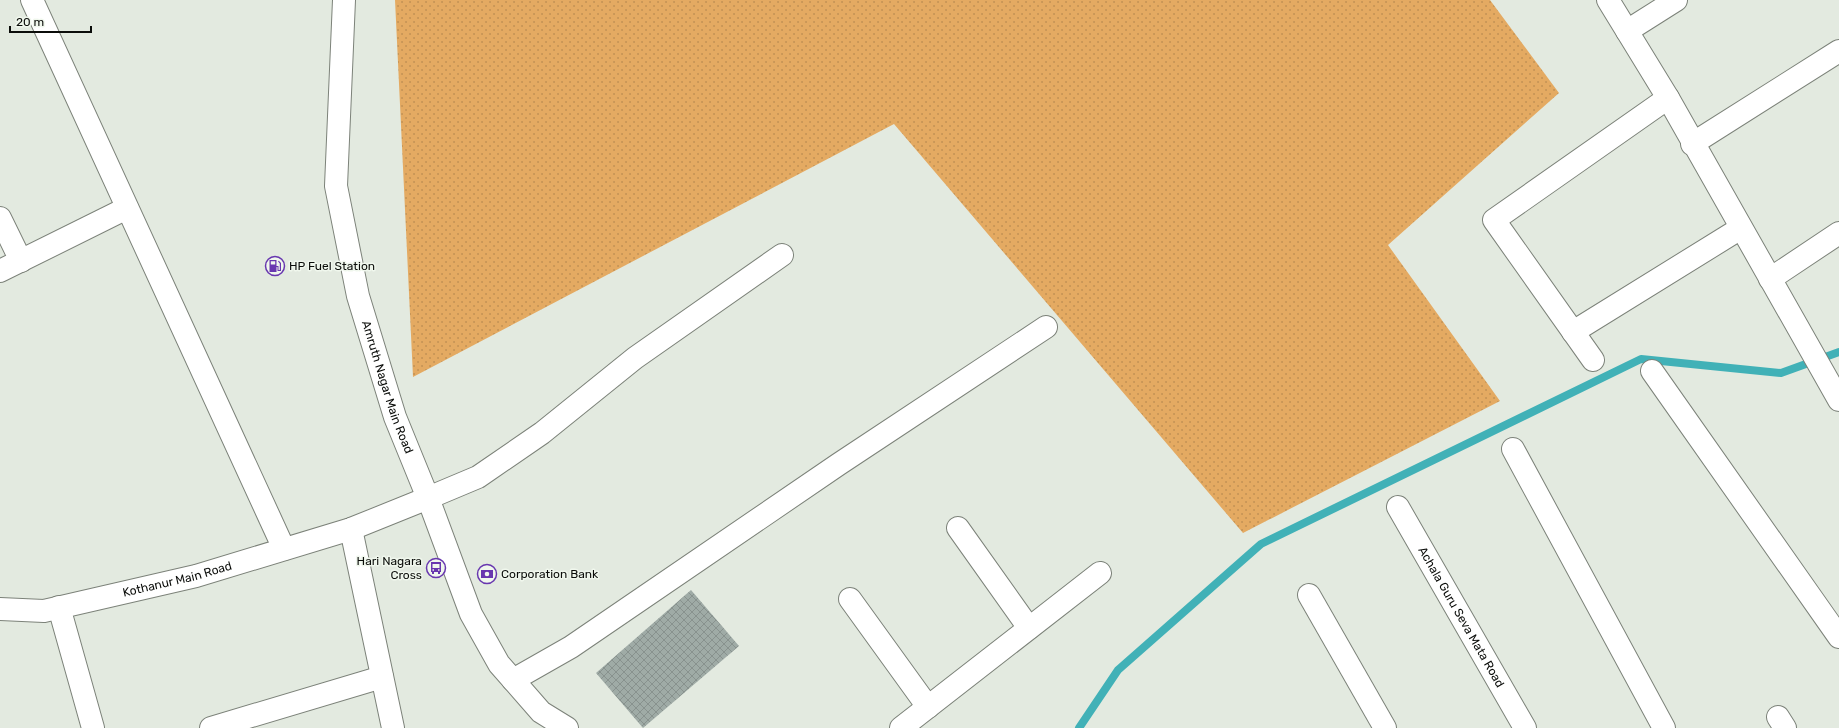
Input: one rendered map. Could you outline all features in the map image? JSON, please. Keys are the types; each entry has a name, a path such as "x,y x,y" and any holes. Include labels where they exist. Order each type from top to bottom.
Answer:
{"street":[{"path":"32,0 284,549"},
{"name":"Amruth Nagar Main Road","path":"344,0 336,186 358,296 395,417 428,498 471,614 499,664 541,712 567,728"},
{"path":"1608,0 1668,98 1692,144 1839,400"},
{"path":"1627,31 1676,0"},
{"path":"1692,144 1839,51"},
{"path":"1593,360 1494,220 1668,98"},
{"path":"0,271 127,208"},
{"path":"0,218 21,261"},
{"path":"1573,332 1741,228"},
{"path":"1770,279 1839,233"},
{"name":"Kothanur Main Road","path":"0,609 44,611 196,576 350,529 478,477 542,433 635,358 782,255"},
{"path":"513,680 571,647 839,464 1046,327"},
{"path":"1652,371 1839,638"},
{"path":"1513,449 1664,728"},
{"name":"Achala Guru Seva Mata Road","path":"1398,507 1525,728"},
{"path":"958,528 1030,628"},
{"path":"350,529 393,728"},
{"path":"901,728 1100,573"},
{"path":"1309,595 1385,728"},
{"path":"850,599 928,707"},
{"path":"59,608 93,728"},
{"path":"211,728 382,677"}],"shaded area":[{"path":"395,0 1490,0 1559,93 1388,245 1500,401 1243,533 894,124 413,377"}],"building":[{"path":"691,590 739,646 643,728 596,673"}],"waterway":[{"path":"1079,728 1118,670 1261,544 1641,359 1781,373 1839,352"}],"place":[{"name":"HP Fuel Station","path":"275,266"},
{"name":"Hari Nagara Cross","path":"436,568"},
{"name":"Corporation Bank","path":"487,574"}]}
